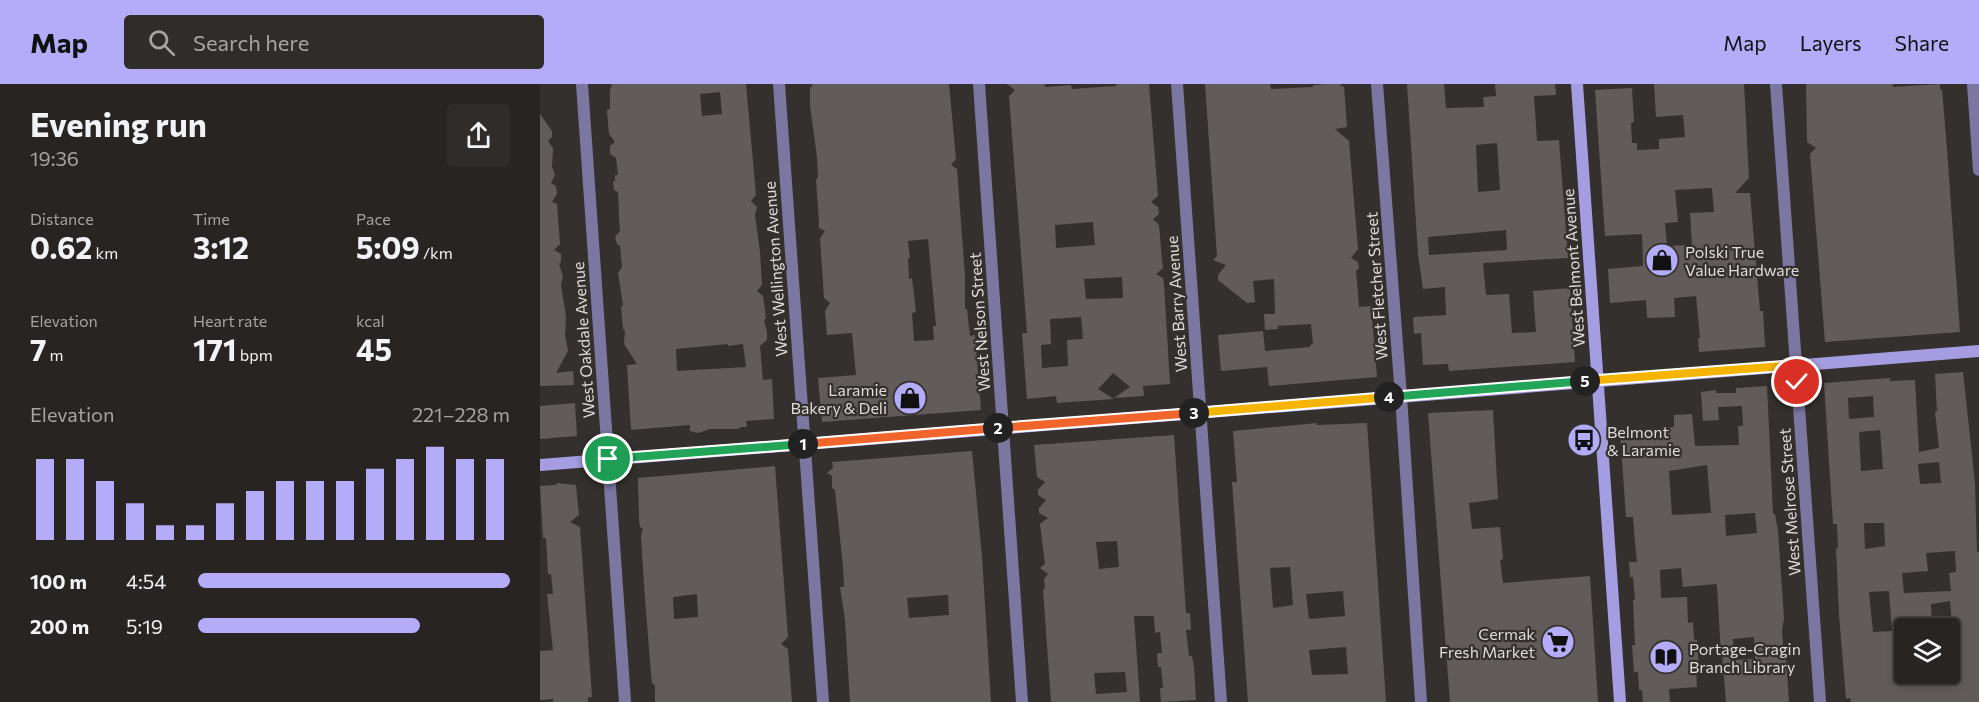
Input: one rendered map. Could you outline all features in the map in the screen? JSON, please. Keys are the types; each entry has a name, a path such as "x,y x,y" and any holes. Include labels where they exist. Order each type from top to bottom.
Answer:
{"street":[{"name":"West Oakdale Avenue","path":"582,84 625,702"},
{"name":"West Wellington Avenue","path":"779,84 823,702"},
{"name":"West Nelson Street","path":"979,84 1022,702"},
{"name":"West Barry Avenue","path":"1177,84 1221,702"},
{"name":"West Fletcher Street","path":"1377,84 1421,702"},
{"name":"West Belmont Avenue","path":"1577,84 1620,702"},
{"name":"West Melrose Street","path":"1776,84 1820,702"},
{"path":"1973,84 1979,170"},
{"path":"540,465 1979,351"}],"building":[{"path":"612,84 746,84 756,195 751,201 757,207 755,215 762,285 757,291 763,296 767,332 767,340 760,346 763,380 772,379 774,419 746,421 747,427 738,429 710,429 698,433 690,431 690,425 631,430 627,365 637,364 624,344 625,331 621,307 623,305 618,273 622,267 620,246 615,237 620,231 618,192 614,190 613,182 615,175 618,175 616,158 610,154 610,146 615,142 609,134 607,110 610,109","holes":["720,92 722,114 702,116 700,94","728,344 728,346 743,344 746,367 677,371 676,349"]},
{"path":"812,84 949,84 956,159 951,165 957,169 965,276 965,309 967,309 970,336 975,335 981,410 822,422 818,378 856,375 852,333 827,335 825,311 830,303 824,298 820,238 825,231 819,228 817,157 810,106 810,87","holes":["928,239 936,326 933,326 934,340 914,341 912,313 916,312 912,278 909,279 908,241"]},
{"path":"1007,84 1045,84 1045,87 1071,85 1072,89 1116,86 1116,84 1149,84 1158,196 1151,202 1158,207 1159,214 1153,219 1159,225 1163,268 1156,274 1163,278 1164,284 1170,384 1143,386 1144,396 1114,398 1130,387 1113,373 1098,389 1114,399 1057,403 1056,396 1027,399 1022,333 1027,333 1009,96 1015,90","holes":["1093,222 1095,245 1056,248 1055,225","1122,277 1123,298 1086,299 1084,279","1081,317 1083,339 1067,340 1068,366 1042,368 1041,345 1051,344 1050,319"]},
{"path":"1205,84 1270,84 1271,89 1328,84 1344,86 1347,127 1335,129 1349,141 1358,249 1351,258 1358,262 1359,268 1356,271 1359,307 1371,306 1377,377 1269,386 1267,367 1221,371 1218,335 1263,331 1265,351 1310,347 1313,344 1311,324 1278,326 1278,329 1265,330 1264,314 1275,314 1274,279 1253,281 1255,302 1247,303 1218,280 1218,275 1226,265 1213,260 1217,256"},
{"path":"1407,84 1444,84 1446,108 1484,107 1483,97 1496,96 1495,84 1555,84 1556,95 1534,96 1537,141 1559,140 1568,258 1483,263 1486,295 1509,294 1512,333 1536,332 1533,291 1570,288 1575,362 1449,371 1448,364 1423,365 1421,333 1414,334 1413,317 1446,315 1445,287 1423,289 1418,254","holes":["1497,143 1500,190 1478,192 1476,145","1506,230 1507,250 1429,255 1428,237"]},
{"path":"1654,84 1744,84 1749,178 1735,193 1750,193 1765,347 1699,352 1696,296 1674,298 1675,317 1647,318 1646,300 1610,303 1608,269 1643,266 1642,234 1605,236 1595,90 1632,88 1634,122 1631,123 1632,143 1637,143 1637,150 1659,149 1659,139 1685,137 1683,115 1656,117","holes":["1712,188 1714,212 1690,213 1692,245 1667,246 1665,223 1678,222 1675,190"]},
{"path":"1806,84 1893,84 1893,87 1940,84 1960,332 1825,342 1810,154 1816,148 1807,142"},
{"path":"540,114 552,131 552,137 548,141 553,148 552,167 555,175 551,183 556,186 557,194 552,202 557,204 560,244 554,250 561,254 559,264 563,276 561,285 566,317 565,335 568,351 556,373 573,371 574,385 540,386"},
{"path":"1963,372 1975,483 1977,552 1979,552 1979,702 1851,702 1850,698 1846,699 1839,614 1837,524 1833,524 1824,383 1890,378 1890,381 1915,380 1919,452 1939,448 1935,412 1937,411 1935,374","holes":["1873,396 1874,417 1849,419 1848,398","1880,430 1883,469 1861,471 1859,432","1939,462 1941,483 1920,484 1918,464","1864,523 1884,523 1885,546 1865,549","1955,551 1956,572 1949,573 1951,591 1904,593 1902,573 1928,571 1926,553","1889,591 1892,631 1873,632 1869,592"]},
{"path":"1767,386 1773,514 1775,514 1778,531 1784,618 1782,631 1789,702 1726,702 1717,586 1716,584 1683,587 1681,568 1660,570 1661,598 1687,597 1688,623 1693,622 1694,640 1697,640 1699,668 1696,669 1697,687 1669,689 1670,702 1643,702 1642,690 1639,690 1638,672 1634,672 1632,645 1635,645 1633,600 1635,600 1629,562 1637,562 1633,517 1626,517 1620,431 1674,427 1674,415 1692,414 1695,446 1739,445 1738,426 1743,426 1742,406 1718,407 1719,420 1703,421 1701,392 1716,390 1716,393 1736,393 1736,388","holes":["1707,465 1711,513 1672,515 1669,471","1755,513 1757,533 1726,536 1725,515","1754,637 1755,659 1735,660 1733,639"]},
{"path":"575,403 577,436 540,439 540,406"},
{"path":"1493,410 1498,499 1469,503 1472,529 1500,527 1503,583 1590,576 1598,702 1450,702 1428,413"},
{"path":"1317,423 1317,425 1367,423 1386,702 1248,702 1232,482 1237,482 1233,431","holes":["1290,567 1293,605 1273,608 1270,568","1343,591 1345,616 1309,619 1306,594","1346,647 1348,674 1312,675 1309,650"]},
{"path":"1174,435 1186,613 1190,613 1191,630 1186,630 1189,656 1192,656 1194,667 1196,700 1161,702 1160,688 1163,688 1157,653 1162,653 1160,632 1155,633 1154,616 1134,616 1140,702 1051,702 1043,589 1045,589 1044,579 1048,574 1040,568 1045,564 1040,524 1048,518 1039,513 1039,508 1046,500 1038,495 1038,490 1045,482 1037,477 1034,445","holes":["1117,541 1119,567 1099,569 1096,542","1125,672 1127,692 1096,694 1094,673"]},
{"path":"972,451 982,556 991,702 850,702 845,620 840,587 844,587 843,567 835,490 832,488 832,476 827,473 833,468 832,462","holes":["948,595 949,615 909,618 907,598"]},
{"path":"775,466 788,637 781,644 788,649 792,702 655,702 644,585 641,536 643,529 640,527 639,520 638,478","holes":["697,594 698,617 674,619 673,597"]},
{"path":"557,483 576,485 579,515 570,522 580,527 592,697 588,697 588,702 540,700 540,651 553,650 547,594 553,594 551,574 548,574 546,538 543,538 540,486"}],"place":[{"name":"Polski True Value Hardware","path":"1662,260"},
{"name":"Laramie Bakery & Deli","path":"910,398"},
{"name":"Belmont & Laramie","path":"1584,440"},
{"name":"Cermak Fresh Market","path":"1558,642"},
{"name":"Portage-Cragin Branch Library","path":"1666,657"}],"route":[{"path":"608,459 1796,365 1797,382"}]}
